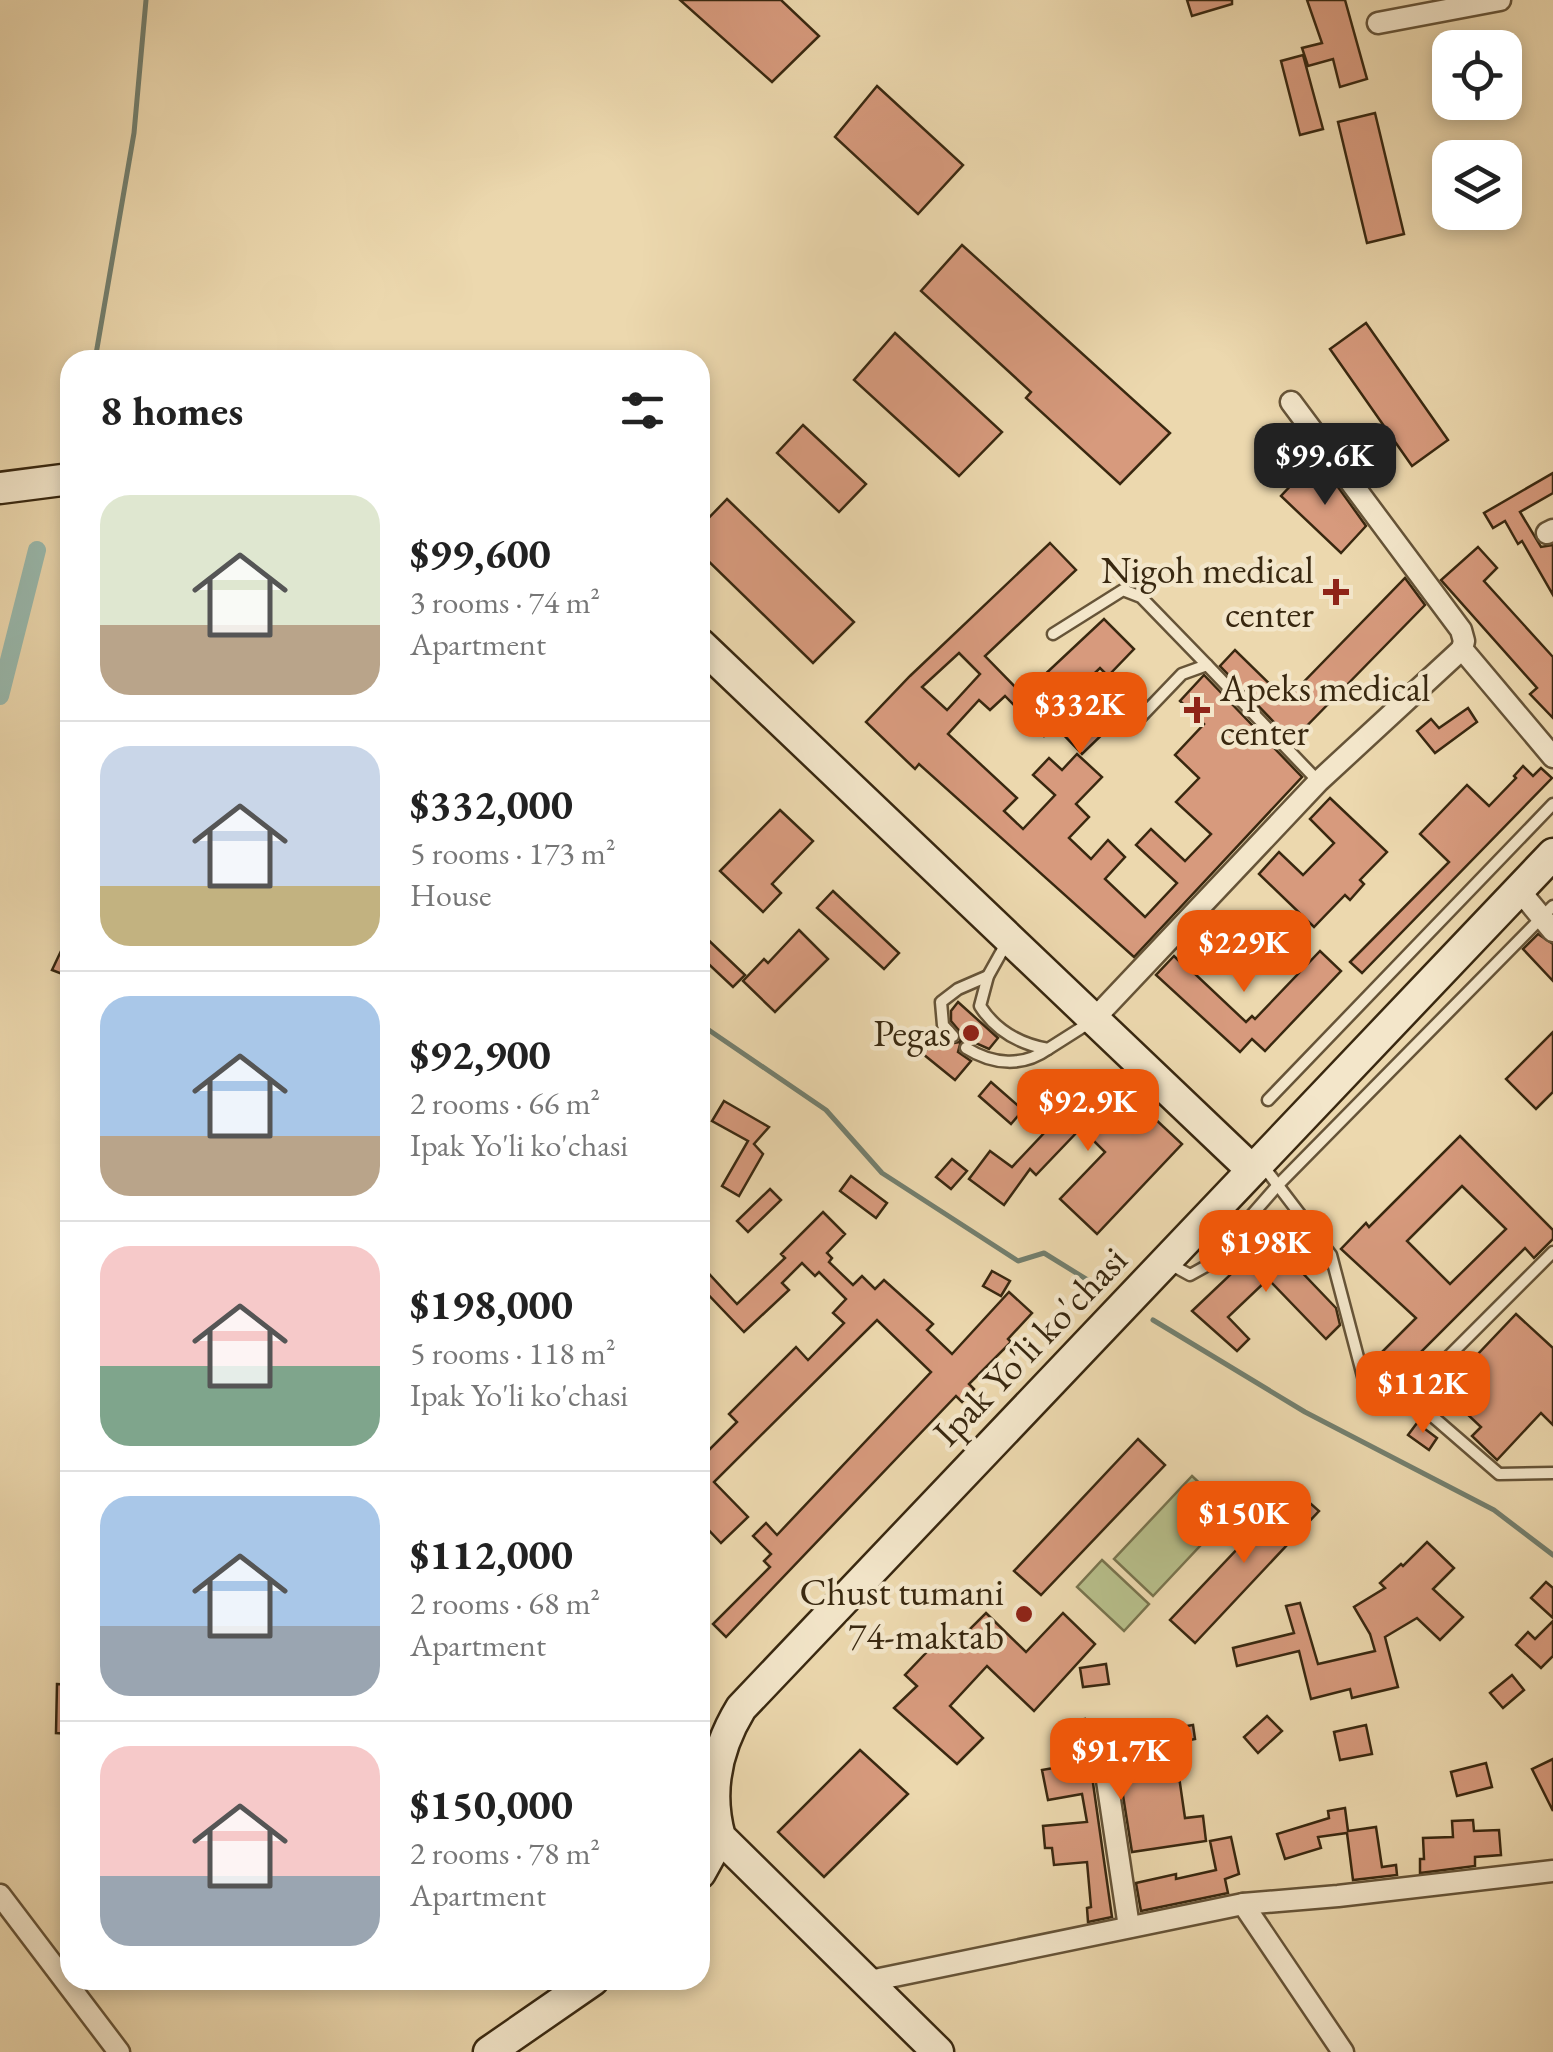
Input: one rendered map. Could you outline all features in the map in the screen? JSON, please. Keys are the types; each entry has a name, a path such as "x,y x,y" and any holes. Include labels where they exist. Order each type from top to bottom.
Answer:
{"main road":[{"path":"0,488 60,480"},
{"path":"710,654 1094,1019 1263,1172"},
{"name":"Ipak Yo'li ko'chasi","path":"720,1837 713,1813 714,1780 725,1739 742,1708 1166,1261 1263,1172 1553,854"},
{"path":"710,1855 720,1837 938,2052"},
{"path":"488,2052 578,1990"}],"street":[{"path":"1378,23 1500,0"},
{"path":"1292,402 1461,630 1462,649 1553,757"},
{"path":"1094,1019 1319,781 1462,649"},
{"path":"1519,890 1549,918"},
{"path":"1104,1767 1129,1928"},
{"path":"864,1982 1243,1904 1553,1871"},
{"path":"1,1897 60,1974"},
{"path":"1243,1904 1342,2052"},
{"path":"72,1990 119,2052"}],"lane":[{"path":"1053,634 1123,590 1141,597 1319,781"},
{"path":"1134,723 1182,674 1207,665"},
{"path":"1268,1100 1553,804"},
{"path":"1549,918 1263,1172 1331,1255 1364,1380 1383,1403 1400,1405 1553,1252"},
{"path":"1009,938 988,976 980,1006 991,1023 1026,1045 1048,1049"},
{"path":"953,1036 943,1026 942,1002 958,989 988,976"},
{"path":"966,1048 981,1058 1032,1061 1094,1019"},
{"path":"1409,1396 1499,1474 1553,1472"}],"green space":[{"path":"1192,1476 1231,1513 1153,1596 1114,1559"},
{"path":"1102,1560 1149,1604 1124,1631 1077,1587"}],"building":[{"path":"680,0 781,0 819,36 772,82"},
{"path":"1187,0 1232,0 1232,4 1192,16"},
{"path":"1307,0 1345,0 1367,79 1340,87 1333,59 1308,66 1302,48 1322,43"},
{"path":"1303,55 1323,129 1300,135 1281,61"},
{"path":"877,86 963,165 918,214 835,137"},
{"path":"1375,113 1404,234 1367,243 1338,122"},
{"path":"962,245 1170,433 1120,484 1026,398 1031,392 921,291"},
{"path":"1366,323 1448,440 1412,466 1330,349"},
{"path":"895,333 1002,432 959,476 854,380"},
{"path":"803,425 866,484 839,512 777,453"},
{"path":"1312,463 1338,487 1366,526 1341,553 1281,496"},
{"path":"1553,473 1553,493 1520,512 1541,547 1553,545 1553,595 1522,541 1518,544 1505,521 1493,528 1484,513"},
{"path":"727,499 854,622 813,663 710,563 710,517"},
{"path":"1050,543 1076,570 985,656 1023,695 1104,619 1134,649 1108,676 1100,668 1076,691 1110,727 1082,754 1055,726 1044,736 1005,696 990,710 979,700 948,734 1017,798 1004,811 1023,829 1055,795 1033,775 1049,758 1062,770 1077,754 1102,777 1076,804 1089,817 1069,838 1091,859 1108,840 1125,857 1105,879 1145,917 1177,883 1136,845 1151,829 1185,861 1211,834 1176,802 1199,778 1175,755 1204,724 1180,701 1204,675 1302,777 1134,957 919,764 915,769 866,722","holes":["959,653 980,674 947,710 922,687"]},
{"path":"1478,547 1497,568 1484,581 1553,657 1553,718 1530,694 1537,688 1441,580"},
{"path":"1405,578 1425,605 1292,741 1220,666 1235,650 1286,700"},
{"path":"1468,708 1477,722 1435,753 1417,731 1431,719 1439,728"},
{"path":"1523,766 1533,776 1541,768 1552,778 1362,973 1350,962 1449,862 1420,834 1467,785 1489,806"},
{"path":"1330,798 1387,852 1360,880 1364,884 1350,900 1345,895 1314,927 1259,874 1279,852 1303,875 1334,843 1310,819"},
{"path":"780,810 813,841 772,884 781,893 763,912 720,871"},
{"path":"833,891 899,953 884,969 817,908"},
{"path":"1200,927 1222,947 1195,974 1246,1022 1252,1016 1255,1019 1320,951 1341,971 1265,1051 1252,1039 1240,1052 1156,975 1174,956 1179,961 1196,941 1191,936"},
{"path":"799,930 828,959 775,1012 743,981 764,959 768,963"},
{"path":"1538,934 1553,944 1553,981 1523,949"},
{"path":"710,942 745,975 733,987 710,965"},
{"path":"60,953 60,973 52,970"},
{"path":"958,1002 998,1038 989,1049 969,1040 961,1041 958,1052 971,1061 955,1080 923,1054 940,1034 949,1044 960,1042 961,1033 951,1021 951,1011"},
{"path":"1553,1032 1553,1092 1536,1109 1506,1079"},
{"path":"1048,1074 1071,1096 1077,1089 1081,1093 1093,1080 1141,1127 1152,1116 1182,1144 1097,1234 1060,1199 1105,1152 1081,1128 1036,1175 1030,1169 1004,1205 969,1179 990,1151 1012,1167 1062,1114 1035,1088"},
{"path":"991,1082 1023,1110 1011,1124 979,1096"},
{"path":"724,1101 769,1127 754,1144 763,1154 739,1196 722,1186 748,1141 712,1121"},
{"path":"1460,1136 1553,1230 1553,1239 1534,1258 1525,1248 1389,1384 1370,1364 1416,1318 1341,1249 1366,1223 1369,1227","holes":["1462,1186 1506,1229 1450,1284 1407,1241"]},
{"path":"952,1159 967,1171 951,1189 936,1177"},
{"path":"851,1176 887,1203 876,1218 840,1191"},
{"path":"770,1189 781,1200 748,1232 737,1221"},
{"path":"823,1212 845,1234 827,1253 832,1258 829,1262 853,1285 862,1276 875,1289 884,1280 933,1324 927,1330 952,1354 1009,1292 1032,1313 1008,1339 1011,1342 969,1384 974,1389 962,1402 956,1396 726,1637 713,1624 770,1567 764,1561 771,1554 753,1536 766,1523 777,1535 931,1372 877,1320 714,1482 748,1517 721,1543 710,1531 710,1449 737,1422 729,1414 796,1347 808,1360 844,1323 833,1313 846,1299 819,1272 815,1276 802,1263 782,1283 789,1290 744,1332 710,1296 710,1275 737,1304 785,1258 781,1254"},
{"path":"1269,1238 1336,1308 1340,1325 1326,1339 1268,1279 1228,1317 1249,1339 1237,1351 1192,1311"},
{"path":"992,1271 1010,1281 1001,1296 983,1286"},
{"path":"1516,1314 1553,1348 1553,1425 1541,1413 1497,1460 1472,1436 1481,1427 1449,1397 1484,1360 1478,1354"},
{"path":"1417,1423 1437,1438 1429,1450 1408,1435"},
{"path":"1138,1439 1165,1465 1041,1595 1014,1571"},
{"path":"1294,1489 1319,1511 1195,1643 1170,1620"},
{"path":"1427,1542 1454,1568 1433,1589 1463,1617 1440,1640 1417,1618 1385,1637 1398,1687 1352,1698 1350,1689 1311,1699 1299,1651 1237,1666 1233,1648 1294,1633 1286,1606 1300,1603 1318,1664 1375,1651 1354,1607 1385,1588 1380,1583"},
{"path":"1546,1582 1553,1588 1553,1618 1531,1598"},
{"path":"986,1613 1026,1652 1063,1613 1095,1644 1034,1711 987,1666 950,1706 983,1738 957,1764 894,1708 917,1686 905,1675 943,1635 956,1643"},
{"path":"1553,1621 1553,1656 1541,1668 1516,1645 1528,1632 1535,1639"},
{"path":"1106,1664 1109,1684 1083,1687 1080,1668"},
{"path":"1512,1675 1524,1690 1503,1708 1490,1693"},
{"path":"57,1684 60,1733 56,1733"},
{"path":"1267,1716 1282,1731 1258,1753 1244,1737"},
{"path":"1085,1719 1089,1737 1113,1733 1115,1745 1170,1736 1169,1729 1193,1725 1195,1739 1185,1741 1186,1747 1175,1749 1185,1818 1203,1816 1206,1841 1132,1852 1118,1764 1111,1755 1097,1756 1091,1769 1112,1917 1088,1922 1087,1908 1091,1907 1087,1862 1054,1865 1052,1848 1045,1848 1043,1826 1087,1822 1082,1794 1048,1800 1042,1770 1076,1764 1069,1722"},
{"path":"1366,1725 1372,1754 1340,1760 1334,1732"},
{"path":"860,1750 908,1794 824,1877 778,1832"},
{"path":"1553,1759 1553,1811 1532,1769"},
{"path":"1486,1763 1492,1787 1457,1796 1451,1772"},
{"path":"1345,1808 1348,1831 1376,1827 1382,1867 1396,1865 1397,1875 1353,1880 1347,1833 1318,1837 1321,1848 1285,1859 1277,1834 1329,1818 1328,1811"},
{"path":"1473,1820 1474,1831 1499,1830 1501,1855 1475,1857 1475,1866 1420,1873 1423,1838 1453,1837 1452,1821"},
{"path":"1231,1837 1239,1874 1225,1879 1228,1893 1141,1911 1136,1883 1216,1870 1210,1841"}],"waterway":[{"path":"97,350 134,133 146,0"},
{"path":"0,696 37,550"},
{"path":"710,1031 826,1110 882,1173 1018,1261 1044,1253 1099,1287"},
{"path":"1153,1320 1305,1412 1494,1510 1553,1555"}],"place":[{"name":"Nigoh medical center","path":"1336,592"},
{"name":"Apeks medical center","path":"1197,710"},
{"name":"Pegas","path":"971,1033"},
{"name":"Chust tumani 74-maktab","path":"1024,1614"}]}
